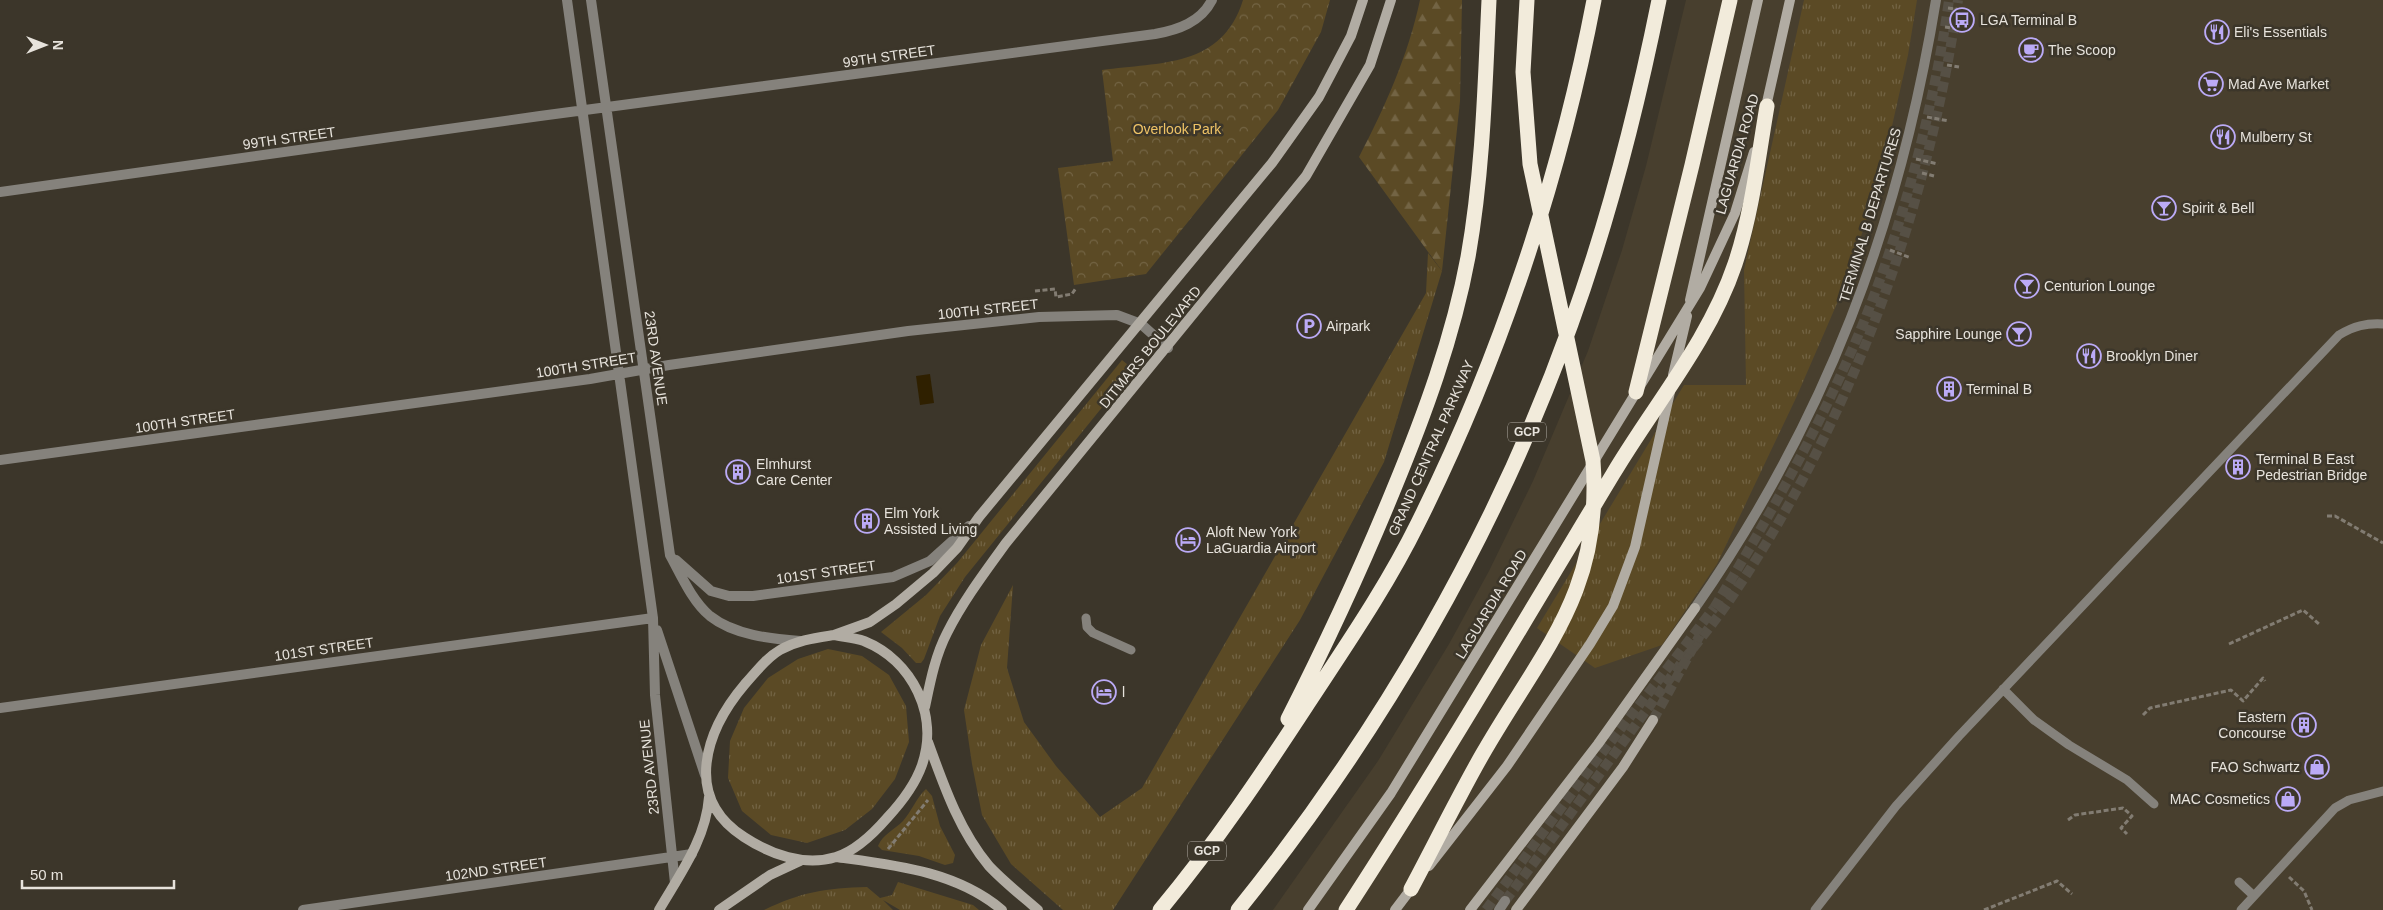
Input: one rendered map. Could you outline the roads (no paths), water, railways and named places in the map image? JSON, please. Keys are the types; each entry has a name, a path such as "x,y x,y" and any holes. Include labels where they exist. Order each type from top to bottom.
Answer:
{"highway":[{"path":"1253,790 1362,564 1414,441 1439,370 1460,298 1474,221 1482,146 1490,0"},
{"path":"1411,889 1482,754 1561,626 1579,585 1592,537 1595,503 1593,462 1535,195 1526,132 1523,72 1527,0"},
{"name":"GRAND CENTRAL PARKWAY","path":"1160,910 1253,790 1384,587 1418,524 1447,461 1497,339 1544,200 1579,67 1594,0"},
{"name":"GCP","path":"1238,910 1350,759 1384,706 1459,576 1491,512 1548,384 1593,260 1633,116 1659,0"},
{"path":"1636,392 1730,0"},
{"path":"1346,910 1458,732 1618,466 1706,328 1735,263 1753,194 1766,106"}],"street":[{"name":"23RD AVENUE","path":"567,0 653,618 656,695 675,883"},
{"name":"23RD AVENUE","path":"591,0 670,555 697,602 711,617 754,635 800,640"},
{"name":"99TH STREET","path":"0,192 1176,30 1197,18 1212,0"},
{"name":"DITMARS BOULEVARD","path":"834,635 870,622 896,604 958,548 979,517 1141,324 1272,163 1319,97 1351,36 1363,0"},
{"name":"DITMARS BOULEVARD","path":"925,707 931,678 946,634 972,590 1006,543 1168,348 1306,176 1370,65 1391,0"},
{"name":"LAGUARDIA ROAD","path":"1395,910 1506,766 1598,632 1622,587 1640,522 1758,0"},
{"name":"LAGUARDIA ROAD","path":"1308,910 1411,760 1700,288 1725,239 1735,213 1766,106 1790,0"},
{"name":"TERMINAL B DEPARTURES","path":"1470,910 1598,744 1695,608 1737,546 1807,418 1844,339 1884,227 1914,114 1936,0"},
{"name":"100TH STREET","path":"0,460 618,374 908,331 1039,317 1117,315 1141,324 1168,348"},
{"name":"101ST STREET","path":"670,555 711,591 729,596 754,596 893,577 930,561 979,517"},
{"name":"23RD AVENUE","path":"653,618 705,775"},
{"name":"101ST STREET","path":"0,708 653,618"},
{"path":"659,910 692,854 708,815 709,796 705,775 712,737 726,710 760,666 778,651 800,640 834,635 863,640 882,650 900,665 914,682 925,707 927,741 922,765 909,790 897,807 865,839 836,857"},
{"path":"1516,910 1623,767 1653,720"},
{"path":"927,741 959,821 977,849 999,876 1038,910"},
{"path":"709,796 720,816 736,832 758,847 800,861"},
{"name":"102ND STREET","path":"303,910 692,854"},
{"path":"719,910 770,875 800,861 836,857 927,872 957,882 983,894 1002,910"}],"lane":[{"path":"1815,910 1896,806 2003,689 2339,336 2351,328 2368,323 2383,324"},
{"path":"1086,618 1087,627 1093,633 1131,650"},
{"path":"2003,689 2034,720 2069,745 2127,780 2154,804"},
{"path":"2241,910 2335,808 2349,800 2383,791"},
{"path":"2239,882 2254,896"}],"tunnel":[{"path":"1714,608 1754,541 1810,437 1860,331 1890,252 1915,168 1935,83 1949,0"},
{"path":"1505,901 1728,603 1777,525 1815,455 1850,382 1880,308 1905,233 1927,156 1945,78 1958,0"},
{"path":"1486,910 1589,770 1714,608"},
{"path":"1653,720 1700,635"}],"place":[{"name":"LGA Terminal B","path":"1962,20"},
{"name":"Eli's Essentials","path":"2217,32"},
{"name":"The Scoop","path":"2031,50"},
{"name":"Mad Ave Market","path":"2211,84"},
{"name":"Mulberry St","path":"2223,137"},
{"name":"Spirit & Bell","path":"2164,208"},
{"name":"Centurion Lounge","path":"2027,286"},
{"name":"Airpark","path":"1309,326"},
{"name":"Sapphire Lounge","path":"2019,334"},
{"name":"Brooklyn Diner","path":"2089,356"},
{"name":"Terminal B","path":"1949,389"},
{"name":"Terminal B East Pedestrian Bridge","path":"2238,467"},
{"name":"Elmhurst Care Center","path":"738,472"},
{"name":"Elm York Assisted Living","path":"867,521"},
{"name":"Aloft New York LaGuardia Airport","path":"1188,540"},
{"name":"l","path":"1104,692"},
{"name":"Eastern Concourse","path":"2304,725"},
{"name":"FAO Schwartz","path":"2317,767"},
{"name":"MAC Cosmetics","path":"2288,799"}],"park label":[{"name":"Overlook Park","path":"1177,129"}]}
